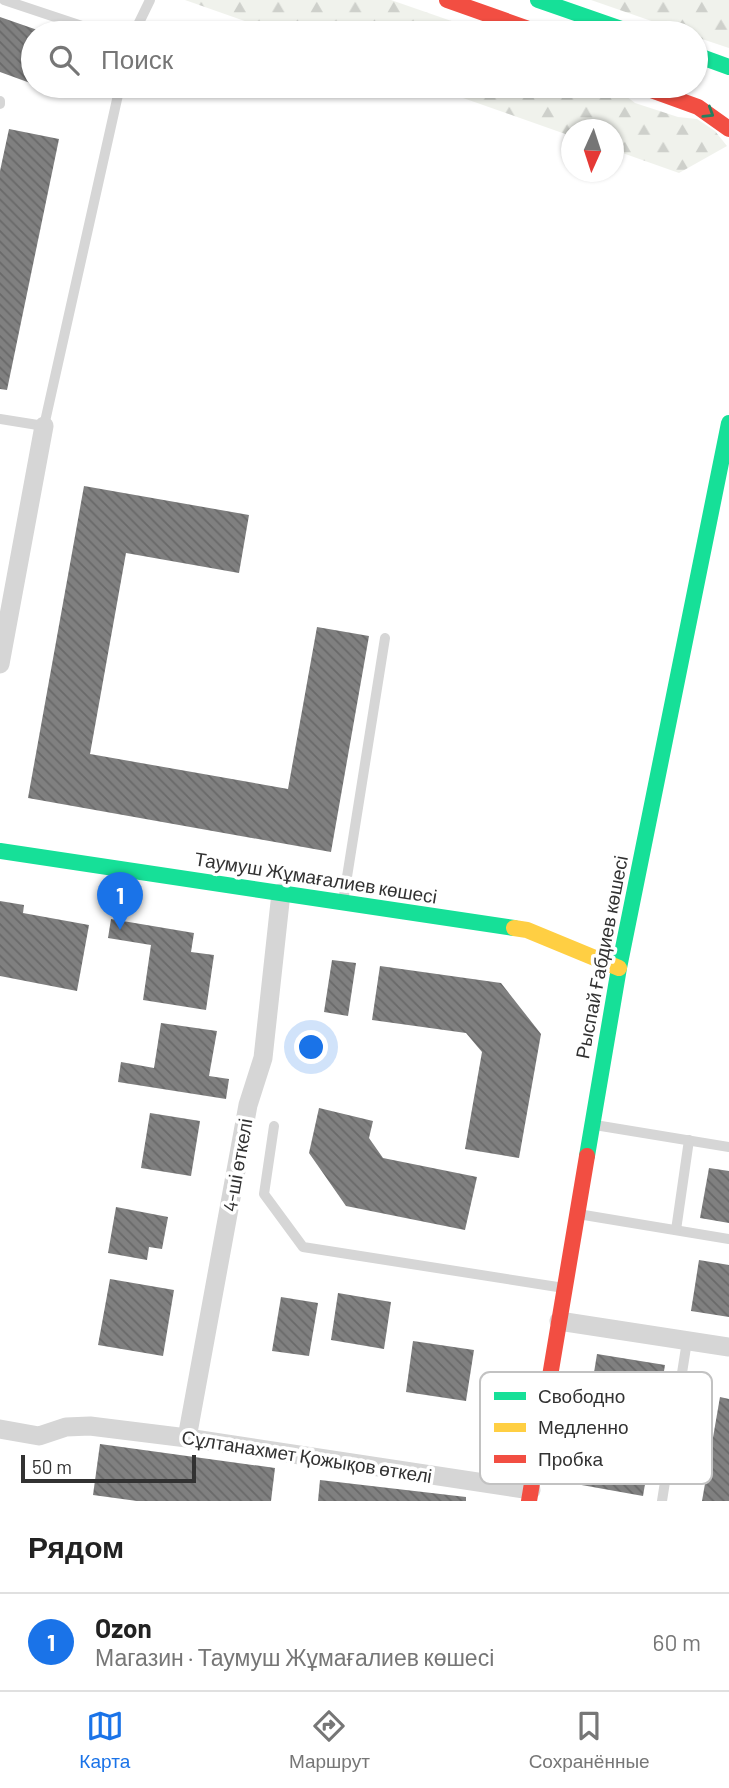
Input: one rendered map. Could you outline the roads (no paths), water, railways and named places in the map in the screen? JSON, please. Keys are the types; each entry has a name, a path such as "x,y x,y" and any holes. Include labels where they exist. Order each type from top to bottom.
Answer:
{"street":[{"path":"447,0 506,21"},
{"path":"538,0 598,21"},
{"path":"708,59 729,67"},
{"path":"674,98 697,106 718,118 729,129"},
{"name":"Рыспай Ғабдиев көшесі","path":"551,1372 619,968 729,423"},
{"path":"0,664 44,426"},
{"name":"Таумуш Жұмағалиев көшесі","path":"0,851 527,930 619,968"},
{"name":"4-ші өткелі","path":"187,1438 248,1105 263,1058 281,893"},
{"path":"559,1321 729,1347"},
{"name":"Сұлтанахмет Қожықов өткелі","path":"0,1429 39,1436 66,1427 90,1426 187,1438 530,1496"}],"lane":[{"path":"4,0 67,21"},
{"path":"140,21 150,0"},
{"path":"0,419 44,426 117,98"},
{"path":"343,902 385,638"},
{"path":"592,1124 729,1147"},
{"path":"274,1126 264,1194 303,1247 565,1288"},
{"path":"676,1230 689,1140"},
{"path":"577,1214 729,1239"},
{"path":"682,1372 687,1341"}],"place":[{"name":"Ozon","path":"120,930"}]}
